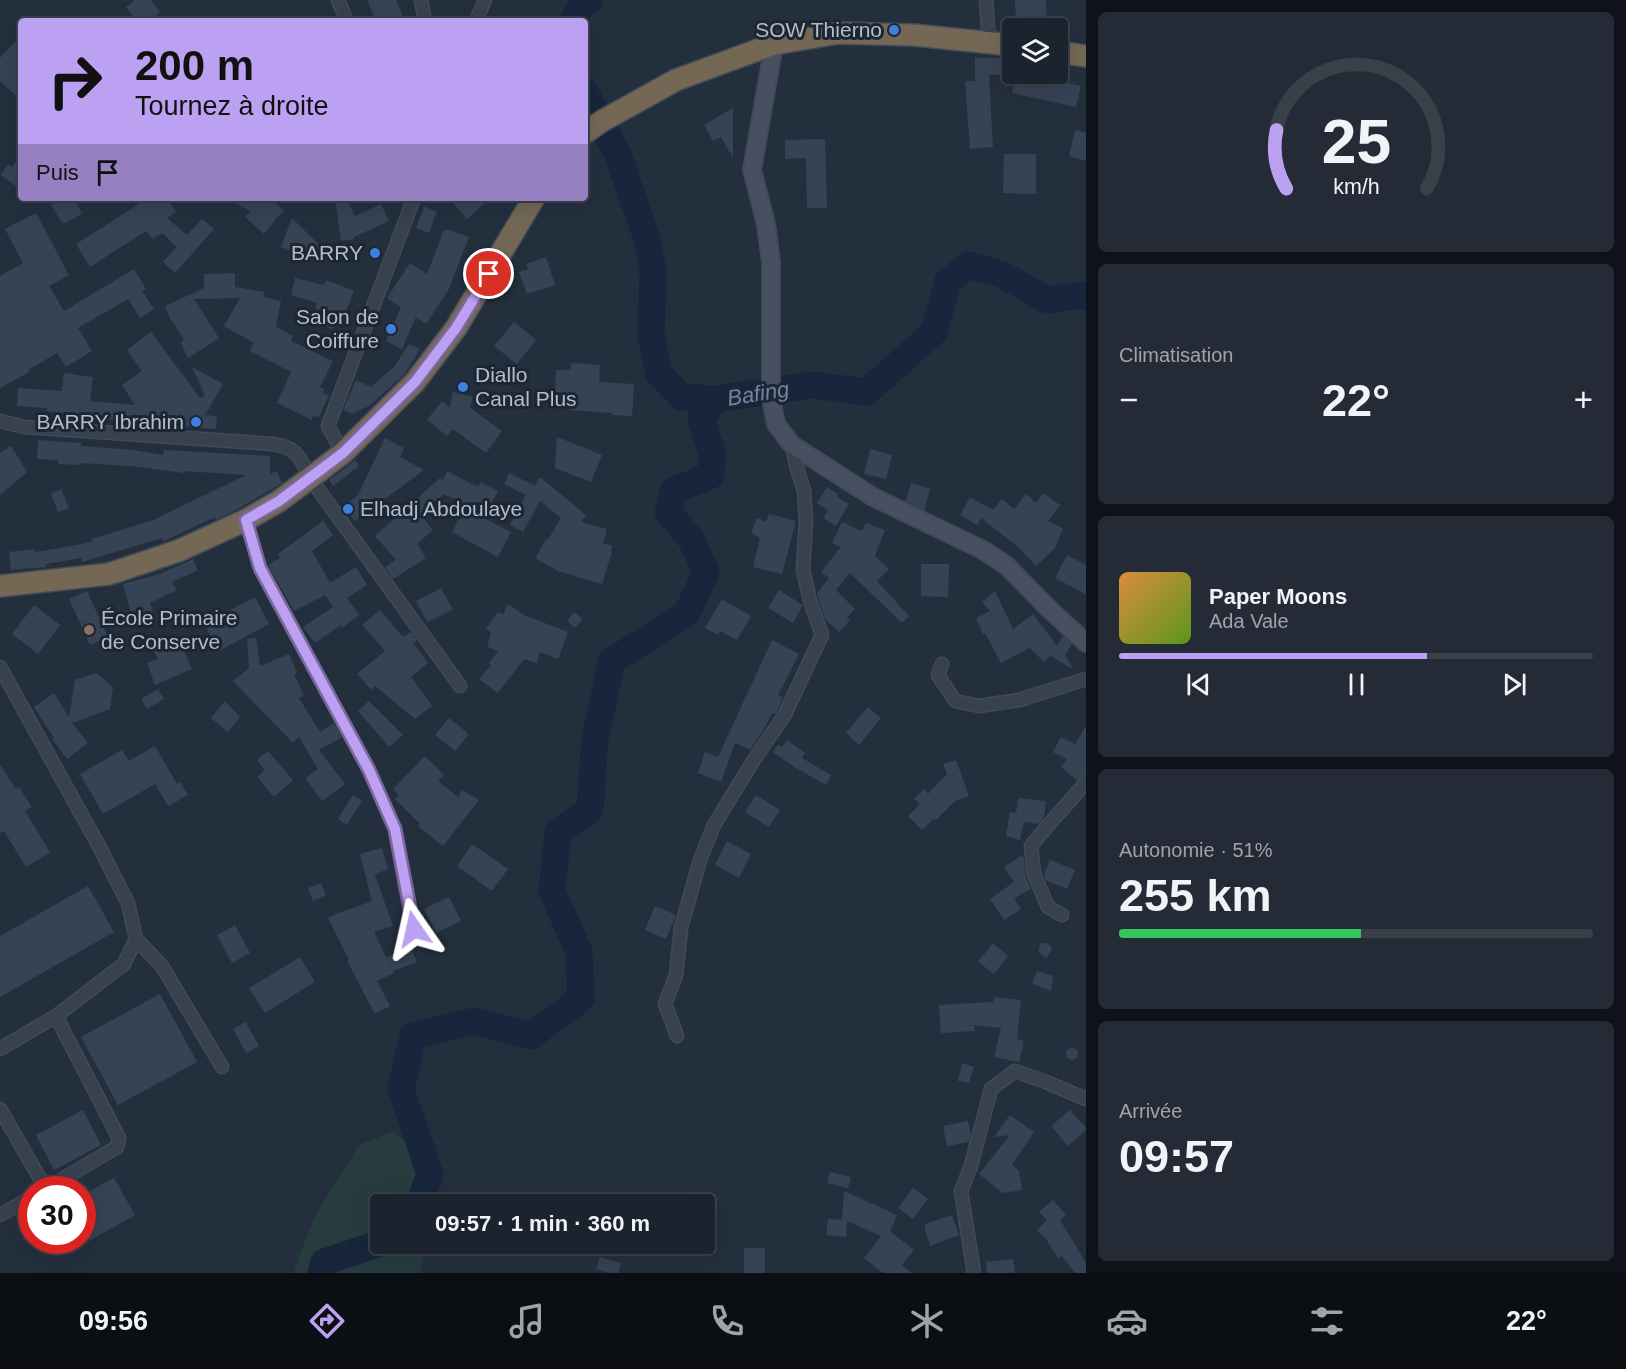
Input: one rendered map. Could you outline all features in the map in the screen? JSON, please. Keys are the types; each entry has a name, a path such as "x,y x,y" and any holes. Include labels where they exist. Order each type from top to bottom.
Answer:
{"highway":[{"path":"593,127 676,80 774,44 840,33 915,34 1002,44"},
{"path":"1068,53 1086,56"},
{"path":"0,586 110,574 178,551 246,520 279,501 343,453 415,382 456,328 532,201"}],"main road":[{"path":"774,44 752,170 766,224 771,262 771,398 776,424 792,445 873,497 983,550 1006,565 1086,643"}],"street":[{"path":"338,0 346,18"},
{"path":"421,0 424,18"},
{"path":"477,18 485,0"},
{"path":"986,0 989,42"},
{"path":"343,453 328,426 413,201"},
{"path":"0,421 25,427 291,448 296,452 310,478 460,686"},
{"path":"677,1036 665,1004 676,975 681,928 700,860 714,825 784,716 822,635 803,570 806,520 804,491 792,445"},
{"path":"246,520 260,568 369,770 395,829 414,929"},
{"path":"942,664 938,675 955,701 979,706 1020,700 1086,679"},
{"path":"0,667 128,903 136,939 162,966 222,1067"},
{"path":"1062,915 1048,907 1034,874 1031,846 1086,782"},
{"path":"0,1049 56,1016 124,964 136,939"},
{"path":"56,1016 119,1138 117,1147 67,1176"},
{"path":"974,1273 961,1191 971,1167 991,1089 1015,1071 1086,1099"},
{"path":"0,1109 38,1176"},
{"path":"0,1215 18,1205"}],"green space":[{"path":"391,1132 430,1155 436,1194 370,1194 370,1254 425,1254 420,1273 294,1273 316,1214 359,1145"}],"building":[{"path":"135,0 151,0 160,12 153,18 135,18 126,7"},
{"path":"367,0 396,0 404,18 375,18"},
{"path":"1015,0 1046,0 1047,16 1016,18"},
{"path":"18,38 18,97 0,81 0,58"},
{"path":"975,58 1000,58 1002,74 989,75 993,147 970,149 965,81 975,81"},
{"path":"1068,83 1081,86 1076,107 1012,93 1013,84"},
{"path":"733,108 733,158 721,137 713,141 704,125"},
{"path":"1075,130 1086,133 1086,161 1069,156"},
{"path":"825,139 827,208 807,208 806,158 785,159 785,140"},
{"path":"1004,154 1036,154 1036,194 1003,193"},
{"path":"18,159 18,188 1,175 8,164 12,167"},
{"path":"58,201 76,201 82,214 63,224 51,205"},
{"path":"143,201 169,201 176,212 167,218 187,235 202,219 214,229 175,273 163,262 177,247 162,233 152,239 146,231 90,267 76,244"},
{"path":"232,201 274,201 285,212 279,215 264,234 245,217 250,211"},
{"path":"335,201 348,201 355,216 381,204 389,221 354,239 341,241"},
{"path":"452,201 487,201 467,219"},
{"path":"424,206 437,212 429,233 416,228"},
{"path":"36,213 69,275 49,286 64,311 134,269 146,289 142,291 154,309 140,318 128,299 78,328 92,351 66,367 57,353 0,388 0,276 23,263 5,229"},
{"path":"292,218 336,260 305,256 281,247"},
{"path":"444,230 469,237 449,289 426,324 416,317 402,349 386,341 401,307 387,298 410,263 427,274"},
{"path":"546,257 555,285 527,294 519,272 528,269 526,264"},
{"path":"235,273 235,287 264,292 263,297 281,301 276,327 293,336 291,341 333,361 320,387 324,389 323,393 329,395 319,417 312,416 312,420 277,403 291,372 250,351 254,343 224,326 240,298 194,299 219,338 188,358 181,343 184,339 165,306 204,288 204,274"},
{"path":"295,278 324,285 326,280 354,291 343,319 337,317 333,329 319,324 324,311 315,308 317,303 291,295"},
{"path":"514,322 536,340 517,364 494,346"},
{"path":"151,332 200,398 205,395 192,367 223,384 205,415 217,416 216,429 103,419 46,411 47,408 17,406 18,388 62,391 64,373 93,377 90,401 135,405 122,385 142,371 127,350"},
{"path":"409,344 420,349 405,374 369,406 352,414 343,410 356,380 371,387 394,367"},
{"path":"571,363 600,365 599,382 634,384 632,416 569,410 569,401 555,400 556,370 571,370"},
{"path":"453,392 473,397 470,408 502,431 486,453 453,429 447,436 427,420 442,401 450,407"},
{"path":"557,437 602,455 591,482 555,468"},
{"path":"385,438 404,448 400,457 424,470 355,521 344,506 358,495"},
{"path":"38,440 81,443 81,446 163,455 164,450 270,456 270,474 277,471 282,483 216,520 215,517 164,541 162,538 82,562 81,558 46,564 46,567 11,570 9,552 34,549 34,552 92,542 92,539 153,520 246,475 184,471 184,473 131,466 80,463 80,465 58,464 58,460 37,459"},
{"path":"11,446 27,472 0,495 0,453"},
{"path":"870,449 892,455 886,479 864,474"},
{"path":"355,460 359,466 333,486 329,480"},
{"path":"447,471 478,487 481,482 498,491 484,518 511,532 498,557 452,532 466,505 444,494 420,514 433,530 417,544 426,558 393,579 385,567 396,560 375,536 440,478 443,480"},
{"path":"509,473 535,486 540,477 586,515 581,522 607,529 603,544 612,545 602,584 558,571 535,558 561,518 540,501 523,532 510,525 526,495 504,484"},
{"path":"911,483 930,489 924,510 906,501"},
{"path":"827,487 849,504 836,526 823,518 828,510 817,503"},
{"path":"61,489 69,508 58,512 51,494"},
{"path":"1043,493 1060,505 1048,521 1063,528 1055,548 1036,566 1017,546 981,518 977,525 960,515 970,497 993,510 1002,499 1014,509 1026,494 1036,503"},
{"path":"769,514 796,521 782,574 753,567 760,538 751,533 757,518 766,522"},
{"path":"323,521 333,535 312,551 330,583 356,567 367,585 347,598 359,615 315,643 303,627 333,607 325,595 294,611 268,565 280,558 278,554"},
{"path":"842,522 862,531 866,523 885,530 875,556 889,569 877,581 909,616 902,623 850,573 836,590 855,609 847,618 850,620 839,632 825,619 817,593 829,578 821,572 841,547 832,543"},
{"path":"1067,555 1086,565 1086,594 1055,578"},
{"path":"193,559 198,570 172,582 177,590 150,603 153,612 132,617 123,584 160,574"},
{"path":"921,564 949,564 948,597 921,596"},
{"path":"441,588 453,610 427,622 416,601"},
{"path":"779,590 803,605 793,623 768,608"},
{"path":"87,591 108,637 90,645 69,599"},
{"path":"995,591 1013,629 1033,614 1057,646 1063,636 1072,644 1065,656 1074,670 1051,656 1044,662 1030,648 1001,663 976,618 990,611 982,602"},
{"path":"255,597 269,624 219,651 204,624"},
{"path":"722,599 751,616 737,640 720,631 718,635 705,628"},
{"path":"508,604 524,615 568,632 558,659 540,652 537,663 524,659 498,693 479,679 491,665 489,663 498,651 487,647 491,633 486,629 498,612 503,615"},
{"path":"34,605 60,625 38,654 12,634"},
{"path":"380,610 403,637 411,632 417,641 413,643 428,663 411,677 432,706 415,719 375,686 371,690 357,674 385,651 362,625"},
{"path":"574,612 583,619 575,628 567,621"},
{"path":"177,636 192,669 155,685 147,663 158,659 152,647"},
{"path":"256,638 260,666 289,654 297,673 294,674 304,696 299,698 320,732 334,723 342,737 319,750 345,784 322,801 305,778 318,769 299,737 293,743 233,681 249,668 247,639"},
{"path":"772,640 799,654 778,695 783,697 776,713 772,713 750,750 735,743 721,782 698,773 705,752 718,757"},
{"path":"96,673 113,687 110,709 72,723 88,743 67,759 52,739 54,738 34,707 54,693 69,717 75,680"},
{"path":"158,689 164,699 147,709 141,699"},
{"path":"225,701 240,717 228,732 211,718"},
{"path":"369,701 403,735 389,747 358,711"},
{"path":"868,707 881,718 859,745 846,733"},
{"path":"449,718 469,734 455,751 435,735"},
{"path":"1086,726 1086,774 1077,780 1061,767 1067,759 1053,752 1061,737 1075,744"},
{"path":"787,740 805,753 802,758 831,775 826,785 773,752 778,745 782,747"},
{"path":"155,746 177,784 180,782 188,795 168,806 155,784 103,814 80,774 122,750 129,761"},
{"path":"268,751 293,780 274,797 257,777 265,770 257,760"},
{"path":"425,756 444,775 438,781 458,797 462,790 479,800 443,846 418,826 420,824 395,799 399,795 393,789"},
{"path":"956,760 969,796 955,801 922,830 908,816 920,804 914,799 924,789 928,794 947,774 943,764"},
{"path":"0,765 16,789 19,787 32,807 25,811 50,852 26,867 4,831 0,833"},
{"path":"353,795 362,801 347,825 338,819"},
{"path":"756,795 780,810 769,827 745,812"},
{"path":"1018,798 1046,801 1044,817 1039,824 1024,822 1020,840 1006,836 1010,812 1016,813"},
{"path":"727,841 751,854 739,878 715,865"},
{"path":"472,844 508,869 492,891 457,866"},
{"path":"382,848 388,869 373,875 375,875 393,926 374,932 386,957 411,948 417,962 393,971 394,973 377,981 390,1006 375,1014 347,961 349,960 328,918 372,901 360,854"},
{"path":"1022,855 1031,889 1014,898 1021,909 1004,920 990,899 1014,882 1004,867"},
{"path":"1050,860 1075,870 1067,889 1045,880 1044,875"},
{"path":"321,883 326,895 313,901 308,888"},
{"path":"88,886 114,932 0,997 0,936"},
{"path":"449,897 461,921 436,933 424,909"},
{"path":"655,906 676,915 666,939 645,930"},
{"path":"235,925 250,953 232,963 217,935"},
{"path":"993,943 1008,956 994,974 978,962"},
{"path":"1042,943 1051,946 1051,951 1046,958 1039,952"},
{"path":"300,957 315,982 265,1013 249,988"},
{"path":"1037,971 1053,976 1051,991 1032,984"},
{"path":"160,994 197,1062 118,1105 81,1037"},
{"path":"994,997 1021,1000 1017,1039 1024,1041 1019,1062 994,1057 1001,1028 974,1025 975,1031 941,1033 939,1005 993,1002"},
{"path":"246,1022 259,1046 246,1053 233,1029"},
{"path":"1074,1048 1078,1054 1074,1060 1070,1060 1066,1052"},
{"path":"962,1063 974,1067 969,1083 958,1081"},
{"path":"83,1110 101,1145 54,1170 36,1135"},
{"path":"1070,1110 1086,1130 1068,1146 1051,1126"},
{"path":"1010,1115 1034,1132 1012,1165 1019,1171 1022,1190 1003,1193 979,1174 1010,1135 994,1137"},
{"path":"968,1121 971,1134 969,1142 947,1146 943,1126"},
{"path":"830,1172 851,1177 848,1188 827,1183"},
{"path":"114,1178 135,1215 96,1237 96,1188"},
{"path":"913,1188 928,1199 913,1219 898,1208"},
{"path":"844,1191 897,1215 890,1231 914,1250 902,1265 912,1273 883,1273 864,1258 881,1236 847,1221 846,1237 826,1235 828,1219 844,1220 842,1219"},
{"path":"1053,1200 1066,1215 1060,1220 1086,1263 1086,1273 1075,1273 1062,1256 1058,1258 1046,1239 1037,1231 1047,1220 1039,1212"},
{"path":"952,1215 959,1235 930,1246 925,1224"},
{"path":"744,1248 765,1248 765,1273 744,1273"},
{"path":"600,1257 621,1263 618,1273 596,1269"},
{"path":"1013,1259 1015,1273 987,1273 986,1262"}],"waterway":[{"name":"Bafing","path":"575,18 582,4 590,0"},
{"name":"Bafing","path":"588,98 618,155 647,239 653,272 651,336 659,374 681,397 716,399 812,385 867,392 934,332 948,281 969,265 1003,275 1047,300 1086,295"},
{"path":"423,1194 430,1174 401,1089 413,1036 474,1021 531,1036 581,999 579,952 552,891 558,832 590,809 595,738 612,661 687,613 706,572 691,539 668,512 674,490 710,476 713,455 701,419 716,399"},
{"path":"321,1273 324,1262 370,1247"}],"place":[{"name":"SOW Thierno","path":"894,30"},
{"name":"BARRY","path":"375,253"},
{"name":"Salon de Coiffure","path":"391,329"},
{"name":"Diallo Canal Plus","path":"463,387"},
{"name":"BARRY Ibrahim","path":"196,422"},
{"name":"Elhadj Abdoulaye","path":"348,509"},
{"name":"École Primaire de Conserve","path":"89,630"}],"route":[{"path":"414,929 395,829 369,770 260,568 246,520 279,501 343,453 415,382 456,328 489,274"}]}
